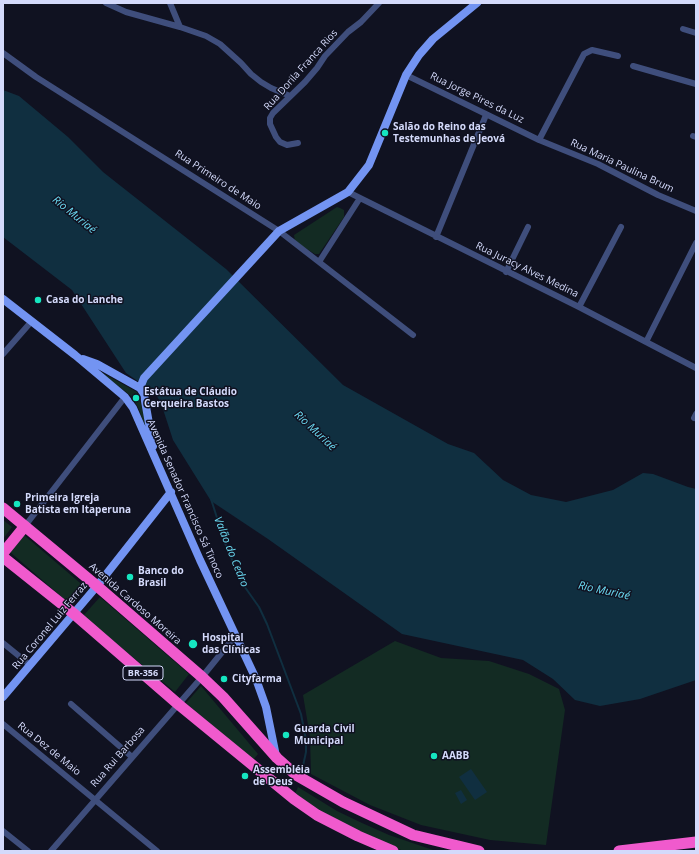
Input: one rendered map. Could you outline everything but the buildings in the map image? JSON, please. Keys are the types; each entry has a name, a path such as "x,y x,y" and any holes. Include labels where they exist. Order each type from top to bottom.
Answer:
{"highway":[{"name":"Avenida Cardoso Moreira","path":"3,508 97,586 202,677 223,697 277,758 299,777 343,802 413,835 479,851"},
{"path":"3,553 25,526"},
{"name":"BR-356","path":"3,557 74,613 178,704 282,790 317,815 358,836 393,851"},
{"path":"282,790 283,781 286,777 299,777"},
{"path":"619,851 696,842"}],"street":[{"path":"106,3 126,12 206,36 220,44 261,82 290,96"},
{"path":"170,3 180,27"},
{"name":"Rua Dorila Franca Rios","path":"298,143 287,145 280,142 272,131 270,118 290,96 306,82 331,49 379,3"},
{"path":"140,388 144,378 279,231 348,192 369,165 406,75 419,55 433,39 477,3"},
{"path":"683,29 696,33"},
{"path":"539,140 584,54 592,50 618,56"},
{"name":"Rua Primeiro de Maio","path":"3,54 36,77 279,231 413,335"},
{"path":"633,66 696,84"},
{"name":"Rua Jorge Pires da Luz","path":"406,75 539,140"},
{"path":"436,236 486,115"},
{"name":"Rua Maria Paulina Brum","path":"539,140 598,164 658,195 696,212"},
{"name":"Rua Juracy Alves Medina","path":"348,192 506,272 579,307 696,368"},
{"path":"319,262 360,198"},
{"path":"506,272 528,227"},
{"path":"579,307 621,227"},
{"path":"646,342 696,243"},
{"name":"Avenida Senador Francisco Sá Tinoco","path":"3,299 75,355 125,397 133,408 200,560 256,679 266,707 277,758"},
{"path":"3,354 31,322"},
{"path":"75,355 97,364 140,388 144,394 155,457"},
{"path":"25,526 125,397"},
{"name":"Rua Coronel Luiz Ferraz","path":"3,697 97,586 171,492"},
{"name":"Rua Rui Barbosa","path":"51,851 202,677 236,635"},
{"path":"3,644 30,665"},
{"path":"71,704 132,757"},
{"name":"Rua Dez de Maio","path":"3,724 157,851"},
{"path":"3,831 28,851"}],"green space":[{"path":"337,207 344,210 344,217 319,254 315,254 295,242 294,235"},
{"path":"99,371 137,392 148,434 138,407 131,396"},
{"path":"3,520 12,527 3,539"},
{"path":"24,535 86,588 71,605 10,552"},
{"path":"100,597 189,674 175,692 83,616"},
{"name":"AABB","path":"395,641 441,658 489,661 529,674 559,689 565,710 546,845 490,840 421,825 370,805 311,774 310,737 303,695"},
{"path":"201,686 258,754 253,760 186,703"},
{"path":"298,787 337,811 362,823 389,835 436,851 404,851 384,844 320,811 295,794"}],"water":[{"name":"Rio Muriaé","path":"3,90 19,96 68,137 103,172 226,269 343,385 448,444 474,453 503,480 531,495 566,502 613,490 643,473 653,474 696,489 696,680 640,699 600,706 575,700 553,679 523,660 402,634 268,539 211,501 173,440 161,403 155,393 126,373 72,290 3,237"},
{"path":"471,769 487,792 475,800 459,777"},
{"path":"461,790 467,800 461,804 455,793"}],"waterway":[{"name":"Valão do Cedro","path":"211,499 225,543 242,583 259,607 267,624 301,714 306,740 306,752 301,775"}],"place":[{"name":"Salão do Reino das Testemunhas de Jeová","path":"385,133"},
{"name":"Casa do Lanche","path":"38,300"},
{"name":"Estátua de Cláudio Cerqueira Bastos","path":"136,398"},
{"name":"Primeira Igreja Batista em Itaperuna","path":"17,504"},
{"name":"Banco do Brasil","path":"130,577"},
{"name":"Hospital das Clínicas","path":"193,644"},
{"name":"Cityfarma","path":"224,679"},
{"name":"Guarda Civil Municipal","path":"286,735"},
{"name":"AABB","path":"434,756"},
{"name":"Assembléia de Deus","path":"245,776"}]}
